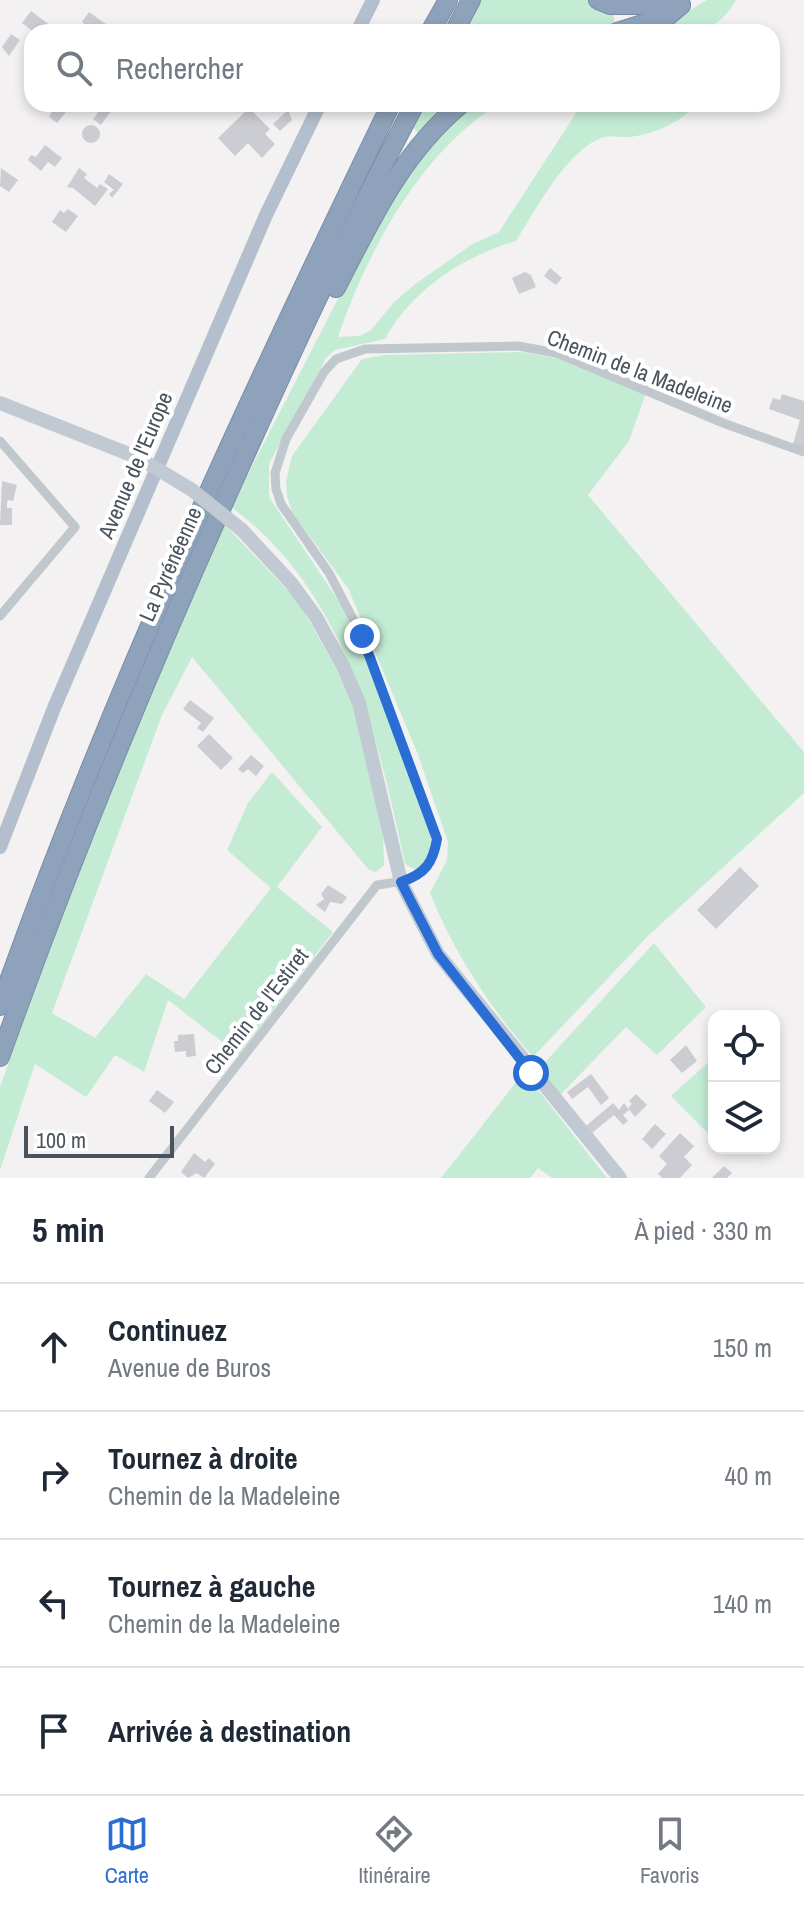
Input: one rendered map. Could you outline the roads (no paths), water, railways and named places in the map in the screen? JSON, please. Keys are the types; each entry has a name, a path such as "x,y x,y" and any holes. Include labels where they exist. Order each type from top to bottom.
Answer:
{"highway":[{"path":"423,24 435,0"},
{"path":"434,24 448,0"},
{"path":"458,24 471,0"},
{"path":"598,0 610,5 686,3"},
{"path":"642,24 668,16 686,3"},
{"name":"La Pyrénéenne","path":"0,1006 179,555 287,318 387,112"},
{"name":"La Pyrénéenne","path":"0,1057 40,945 137,700 279,380 374,180 411,112"},
{"path":"279,380 296,368 389,184 424,139 453,112"}],"main road":[{"path":"361,24 373,0"},
{"name":"Avenue de l'Europe","path":"0,847 54,708 247,258 316,112"}],"street":[{"name":"Chemin de la Madeleine","path":"401,882 421,873 433,861 437,839 362,636 329,573 281,504 276,489 278,455 324,372 336,359 365,349 518,346 557,353 723,423 804,452"},
{"path":"0,403 139,458 192,490 242,530 308,606 344,668 359,703 401,882 438,954 620,1178"},
{"path":"0,441 75,527 0,616"},
{"name":"Chemin de l'Estiret","path":"149,1178 377,885 401,882"}]}
